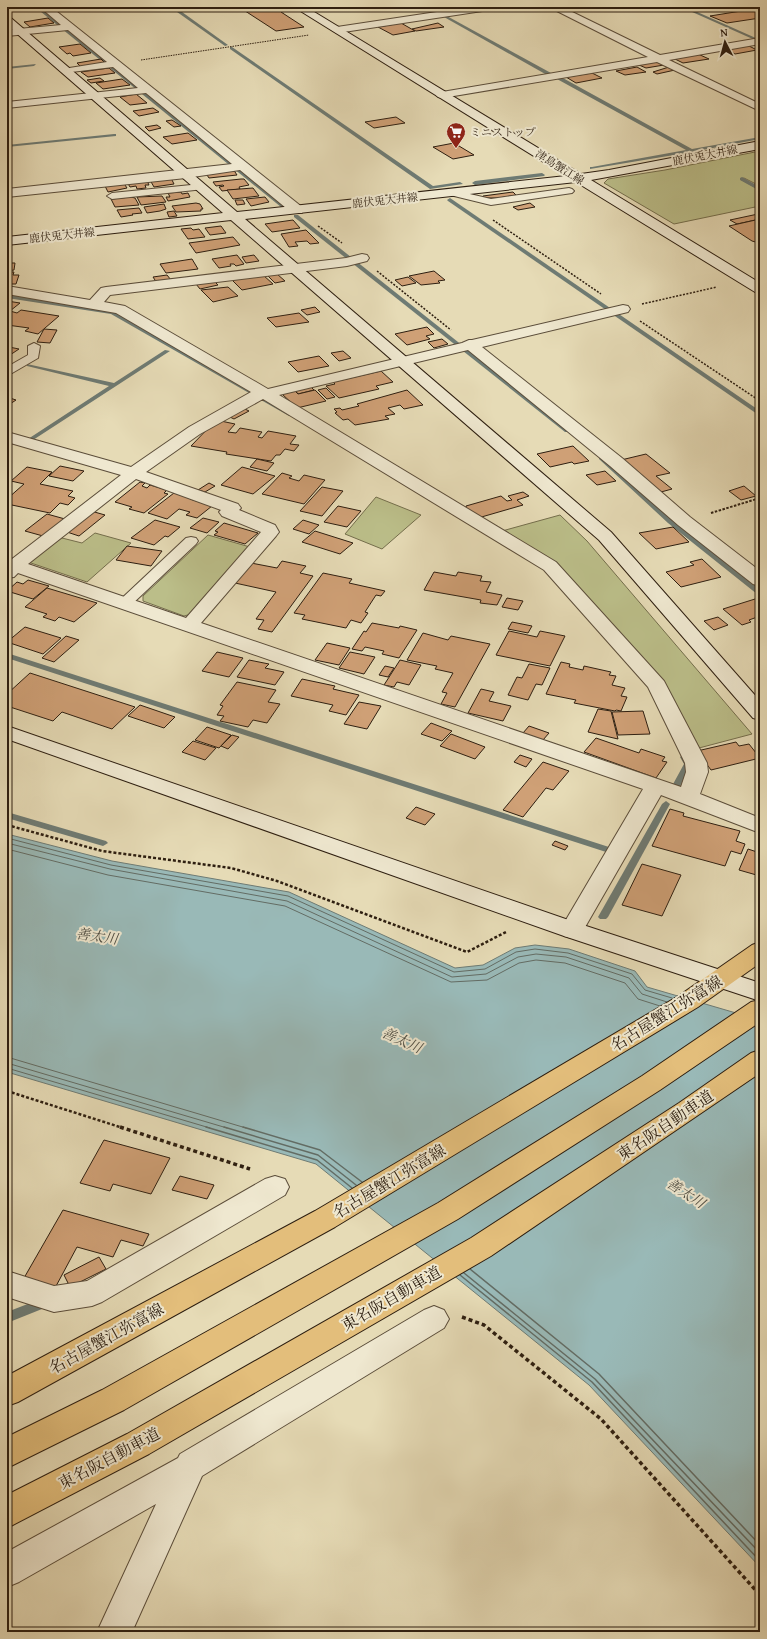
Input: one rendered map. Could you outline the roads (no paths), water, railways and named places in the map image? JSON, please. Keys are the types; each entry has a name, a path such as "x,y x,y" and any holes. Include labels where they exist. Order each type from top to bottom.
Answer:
{"main road":[{"name":"名古屋蟹江弥富線","path":"7,1392 325,1219 689,1000 760,951"},
{"path":"7,1453 113,1400 448,1212 651,1083 760,1009"},
{"name":"東名阪自動車道","path":"7,1512 138,1444 480,1247 688,1110 760,1060"}],"street":[{"path":"45,7 66,28 237,167 297,210"},
{"name":"津島蟹江線","path":"299,7 760,289"},
{"path":"337,30 489,7"},
{"path":"554,7 760,108"},
{"path":"7,20 94,96 297,268 402,361 606,536 760,714"},
{"path":"7,33 66,28"},
{"path":"442,94 760,41"},
{"path":"67,71 111,65"},
{"path":"7,105 143,91"},
{"name":"鹿伏兎大井線","path":"7,241 237,217 578,178 609,174 760,144"},
{"path":"7,193 237,167"},
{"path":"94,304 106,292 347,262 362,258"},
{"path":"7,290 120,309 259,395 550,566 657,685 696,763 697,772 688,797"},
{"path":"10,567 134,473 209,420 259,395 617,310"},
{"path":"469,344 616,462 684,521 760,580"},
{"path":"7,437 134,473 232,508 228,512 269,529 270,532 189,626"},
{"path":"10,567 125,603 688,797 760,826"},
{"path":"7,732 572,930 760,992"},
{"path":"572,930 656,786"},
{"path":"7,1284 54,1299 92,1293 276,1187"},
{"path":"114,1632 191,1465 434,1319"},
{"path":"7,1570 190,1469"}],"lane":[{"path":"112,196 201,187"},
{"path":"453,193 491,202 569,191"},
{"path":"7,372 34,356 34,346"},
{"path":"125,603 191,541"}],"water":[{"name":"善太川","path":"7,834 112,861 289,892 455,968 483,965 515,948 535,945 569,949 635,971 647,987 760,1020 760,1567 589,1385 316,1164 7,1072"}],"waterway":[{"path":"37,7 283,206"},
{"path":"172,7 226,45"},
{"path":"428,7 437,12"},
{"path":"683,7 756,39"},
{"path":"445,16 549,74"},
{"path":"231,48 432,188 460,184"},
{"path":"7,68 34,65"},
{"path":"559,78 691,150"},
{"path":"7,146 114,135"},
{"path":"691,150 760,138"},
{"path":"592,168 691,150"},
{"path":"475,183 542,175"},
{"path":"742,179 760,189"},
{"path":"450,200 760,414"},
{"path":"296,216 567,431"},
{"path":"7,296 113,313 291,415"},
{"path":"115,385 167,351"},
{"path":"29,365 115,385"},
{"path":"31,439 115,385"},
{"path":"601,458 671,521 760,592"},
{"path":"7,655 609,850"},
{"path":"676,786 688,764 684,757"},
{"path":"603,917 666,804"},
{"path":"7,815 103,843"},
{"path":"7,1318 38,1305"}],"place":[{"name":"ミニストップ","path":"456,149"}]}
